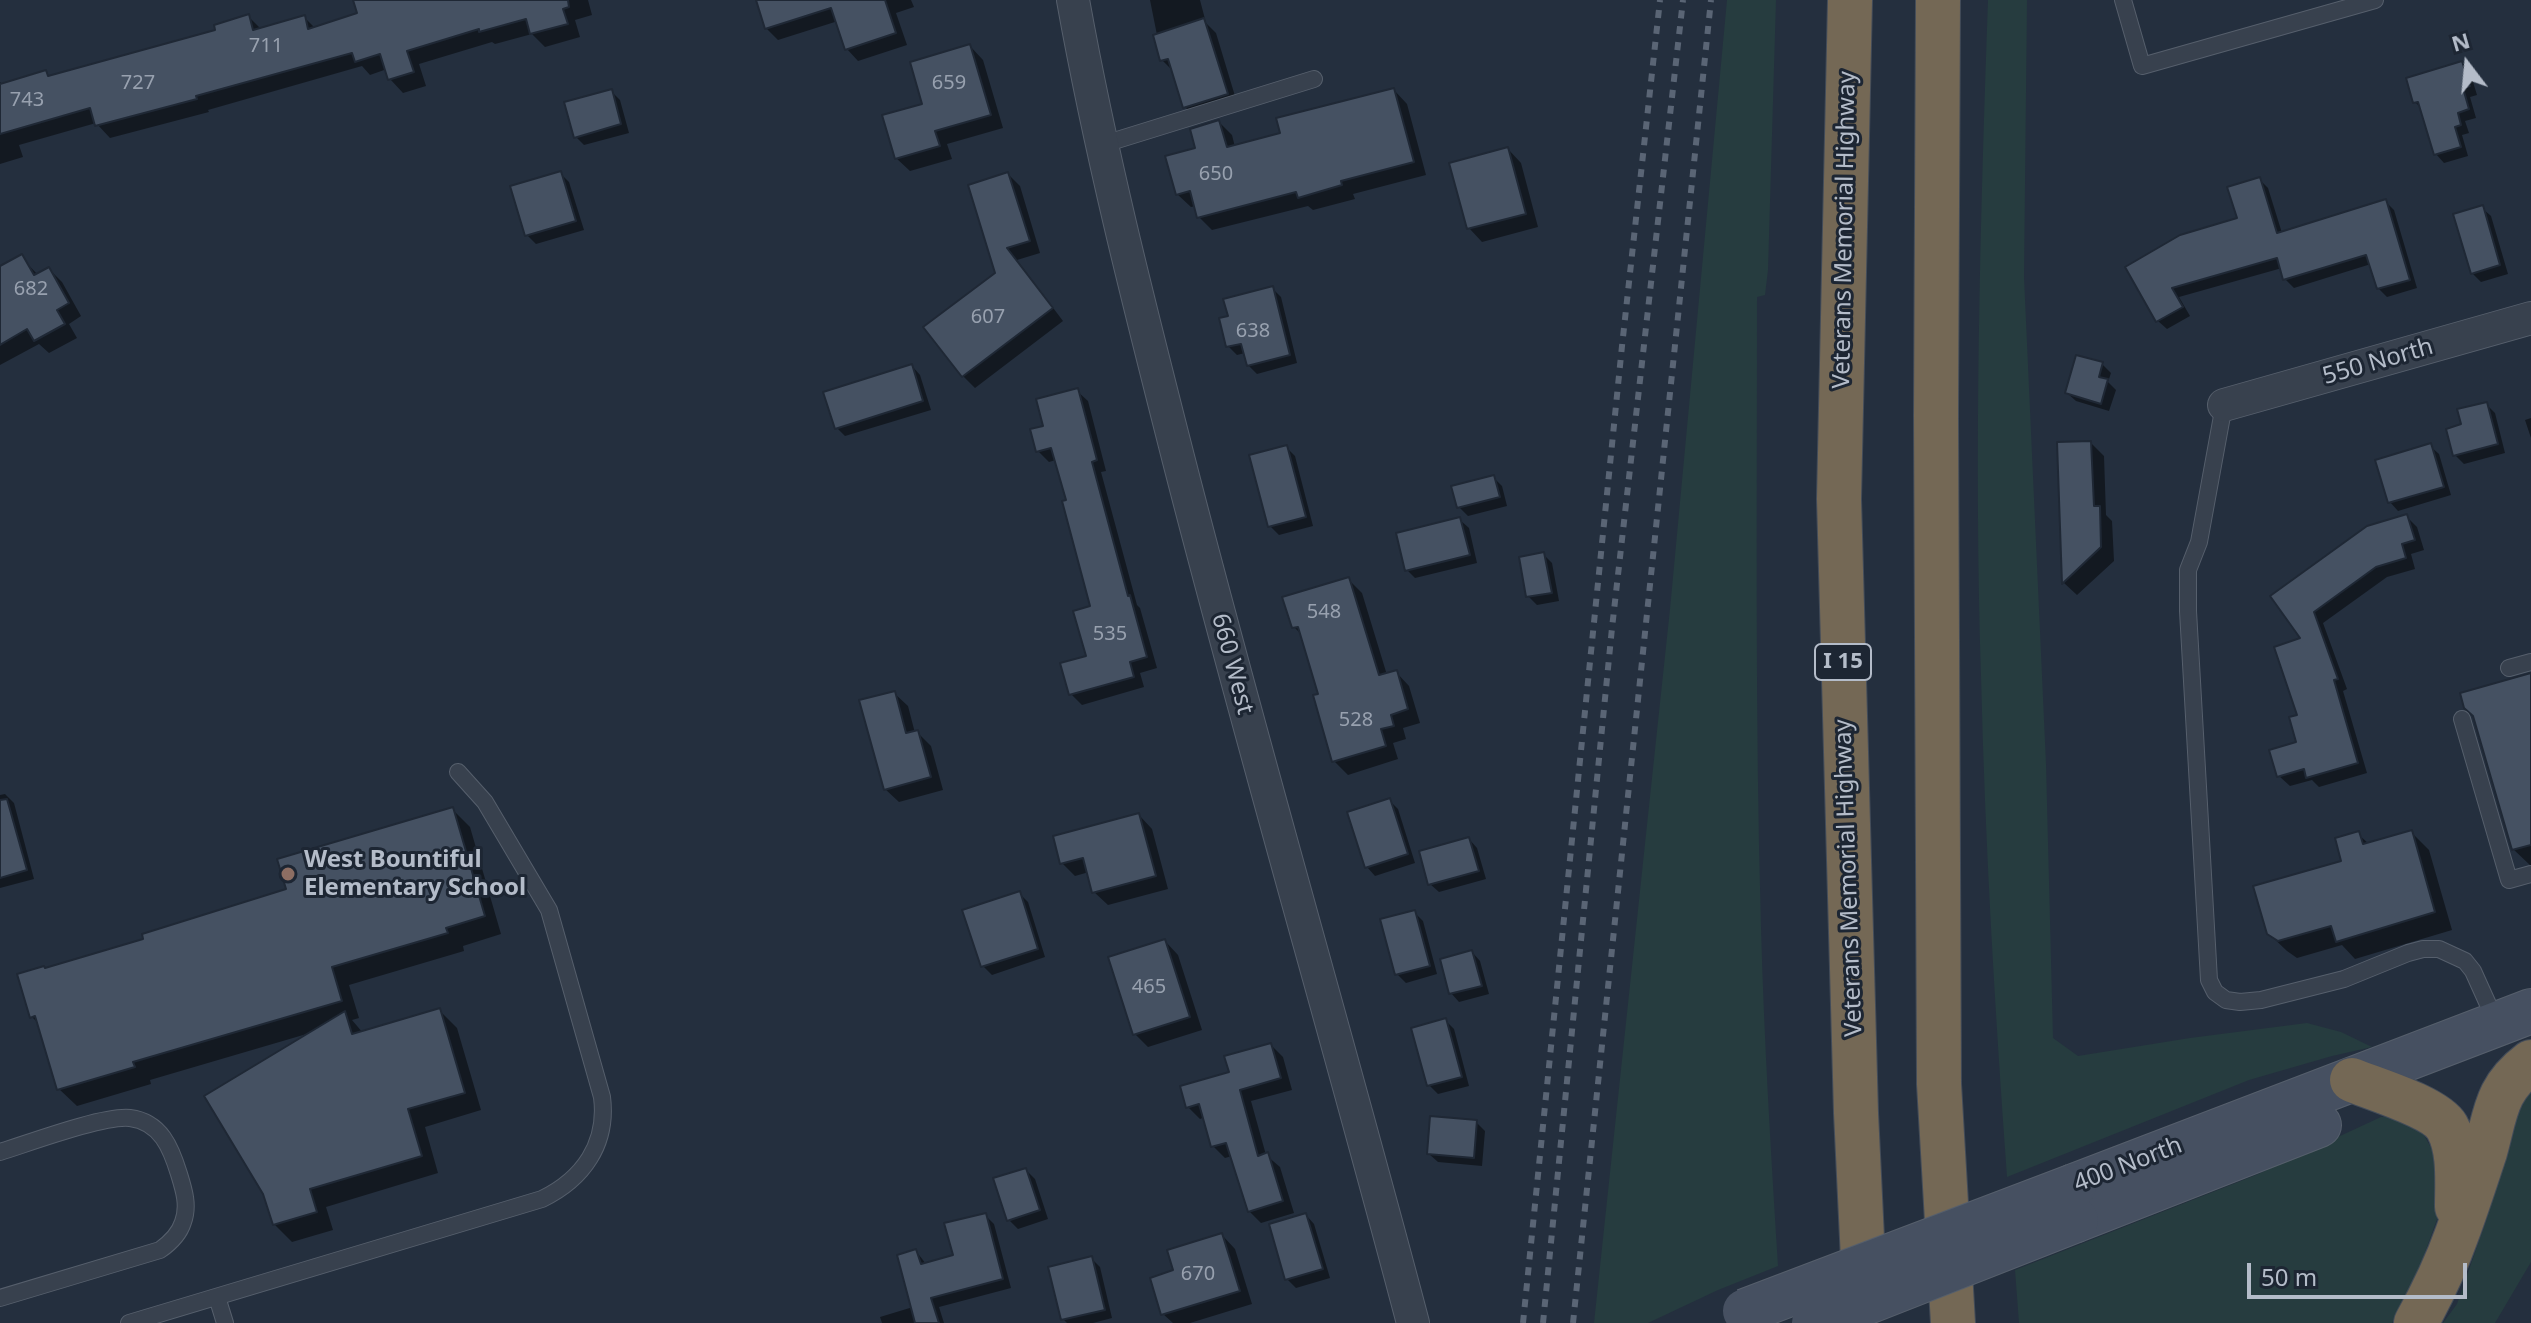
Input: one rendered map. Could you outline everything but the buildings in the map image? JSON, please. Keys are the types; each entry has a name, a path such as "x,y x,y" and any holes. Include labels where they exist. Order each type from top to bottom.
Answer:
{"highway":[{"name":"Veterans Memorial Highway","path":"1850,0 1839,499 1856,1113 1866,1323"},
{"path":"1938,0 1936,464 1939,1068 1953,1323"},
{"path":"2416,1323 2438,1284 2457,1234 2486,1149 2492,1117 2514,1075 2531,1062"},
{"path":"2352,1080 2421,1107 2446,1126 2457,1161 2457,1234"}],"main road":[{"name":"400 North","path":"1814,1323 2352,1080 2520,1025"},
{"name":"400 North","path":"1736,1317 2392,1096 2520,1025"}],"street":[{"name":"660 West","path":"1073,0 1101,145 1213,593 1413,1323"},
{"name":"550 North","path":"2224,405 2531,318"}],"lane":[{"path":"2123,0 2142,66 2375,0"},
{"path":"1101,145 1314,79"},
{"path":"2224,405 2199,542 2188,570 2209,980 2215,992 2226,1000 2261,1000 2344,979 2408,953 2439,949 2465,961 2520,1025"},
{"path":"2509,668 2531,662"},
{"path":"2462,719 2509,880 2531,874"},
{"path":"129,1323 542,1199 561,1190 584,1169 596,1147 602,1125 602,1097 549,910 485,802 458,772"},
{"path":"0,1152 105,1121 137,1120 160,1133 172,1150 186,1209 177,1234 160,1250 0,1298"},
{"path":"217,1297 225,1323"}],"green space":[{"path":"1727,0 1776,0 1768,270 1765,295 1757,297 1757,612 1762,969 1778,1266 1648,1323 1594,1323 1670,609"},
{"path":"1988,0 2027,0 2024,277 2046,764 2053,1038 2078,1056 2307,1023 2341,1032 2372,1047 2249,1080 2007,1177 1988,864 1979,592 1979,338"},
{"path":"2531,1076 2531,1262 2495,1323 2443,1323 2457,1304 2487,1218 2497,1137"},
{"path":"2381,1117 2394,1117 2424,1135 2436,1157 2443,1203 2415,1280 2392,1323 2019,1323 2015,1270 2256,1175"}],"railway":[{"path":"1523,1323 1660,0"},
{"path":"1543,1323 1612,628 1683,0"},
{"path":"1573,1323 1711,0"}],"place":[{"name":"West Bountiful Elementary School","path":"288,874"}]}
